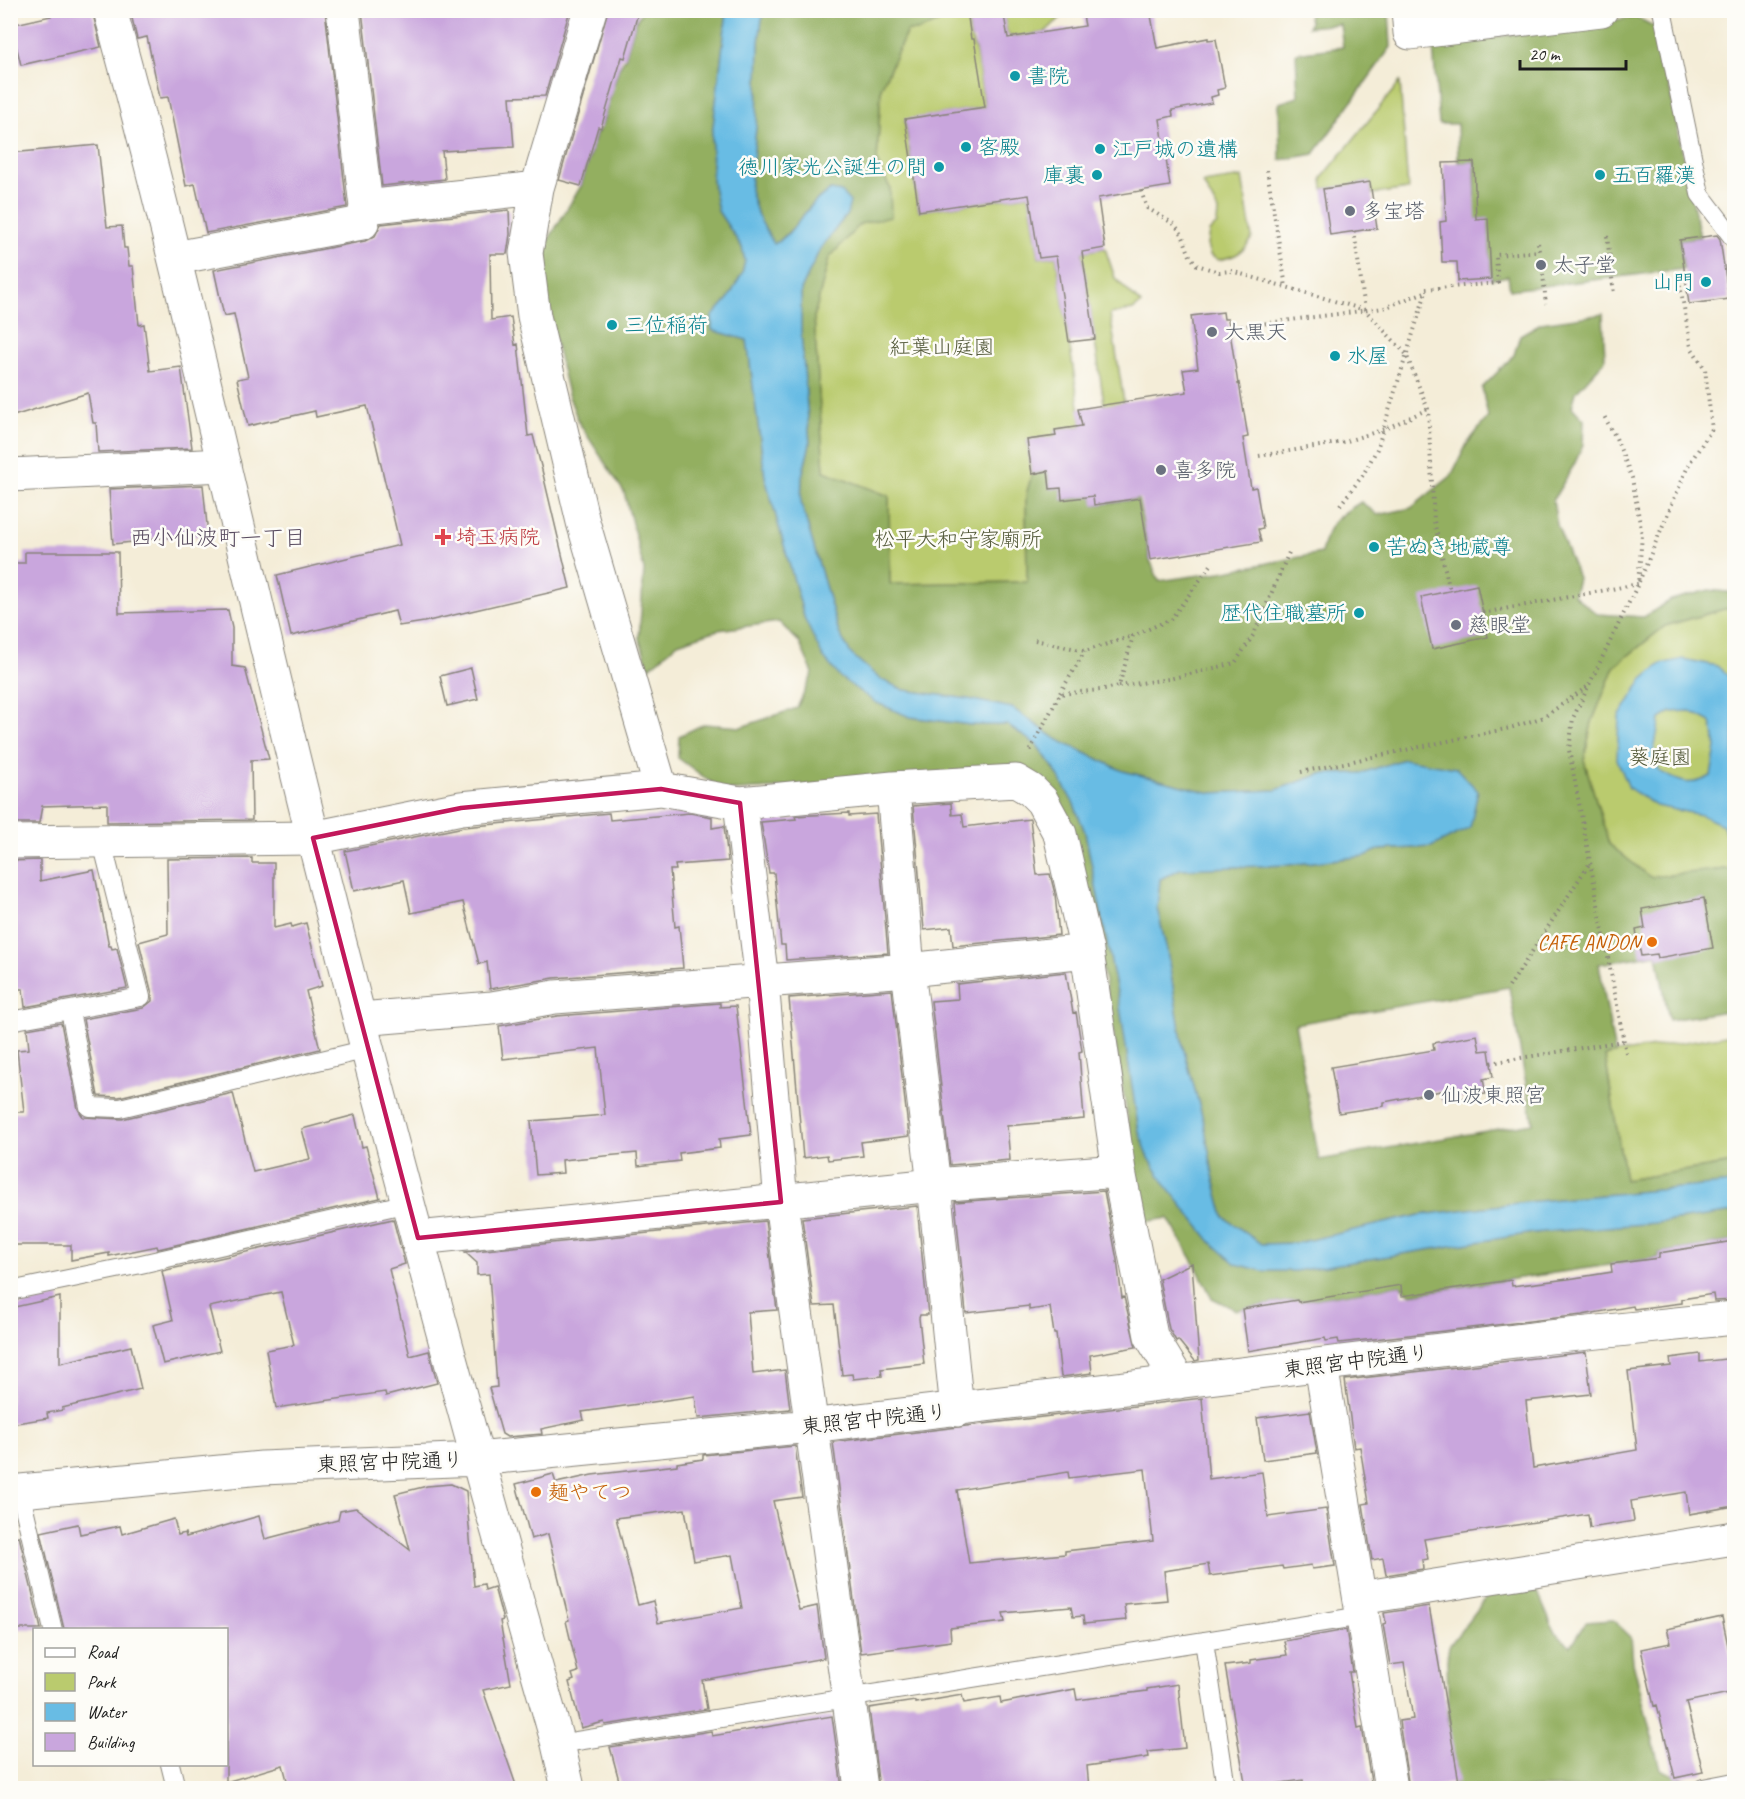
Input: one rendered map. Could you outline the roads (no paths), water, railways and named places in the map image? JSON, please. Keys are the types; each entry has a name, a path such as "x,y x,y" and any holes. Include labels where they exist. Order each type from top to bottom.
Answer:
{"street":[{"path":"110,10 175,258 313,838 408,1203 477,1459 558,1744 568,1788"},
{"path":"175,258 362,223 366,207 343,10"},
{"path":"590,10 537,188 526,254 534,316 583,522 661,789"},
{"path":"1408,10 1410,33 1601,10"},
{"path":"366,207 537,188"},
{"path":"10,474 224,465"},
{"path":"10,842 313,838 461,808 661,789 740,803 893,788 1016,781 1031,790 1042,801 1060,834 1087,951 1119,1171 1151,1336 1179,1382"},
{"path":"893,788 908,970 934,1185 957,1410"},
{"path":"740,803 762,981 781,1202 861,1788"},
{"path":"364,1034 492,1008 555,998 908,970 1087,951"},
{"path":"418,1238 934,1185 1119,1171"},
{"name":"東照宮中院通り","path":"15,1492 262,1468 477,1459 810,1426 1540,1338 1734,1318"},
{"path":"1321,1365 1391,1788"},
{"path":"1361,1607 1734,1538"}],"lane":[{"path":"1662,10 1700,194 1734,239"},
{"path":"10,1021 141,997 102,842"},
{"path":"70,1011 89,1107 120,1108 364,1034"},
{"path":"10,1291 153,1262 408,1203"},
{"path":"15,1492 53,1628"},
{"path":"558,1744 1204,1641 1361,1607"},
{"path":"1204,1641 1226,1788"},
{"path":"171,1766 177,1788"},
{"path":"1703,1788 1734,1782"}],"water":[{"path":"727,11 763,11 750,190 758,216 774,244 789,232 815,202 831,190 841,192 850,202 847,214 820,249 801,290 801,332 810,444 802,476 801,503 839,633 851,654 880,679 904,690 1012,708 1058,740 1123,771 1211,793 1276,790 1321,774 1362,773 1404,759 1456,768 1478,791 1470,828 1431,847 1378,850 1365,856 1288,865 1180,869 1160,879 1157,908 1167,951 1183,1047 1204,1123 1213,1175 1224,1217 1261,1244 1297,1243 1420,1215 1527,1202 1734,1183 1734,1212 1655,1223 1533,1233 1295,1271 1263,1271 1236,1264 1211,1242 1165,1184 1149,1158 1139,1132 1120,1007 1085,832 1074,804 1053,767 1037,745 1007,725 971,725 910,717 875,702 841,678 823,657 805,620 765,477 747,340 712,330 712,317 728,299 742,274 745,261 742,247 718,211 712,180 712,135"},
{"path":"1683,659 1717,666 1734,681 1734,860 1723,825 1701,815 1656,806 1629,788 1617,759 1619,717 1642,680 1661,664","holes":["1690,711 1711,722 1716,747 1711,776 1690,783 1659,771 1654,750 1660,719 1671,712"]}],"place":[{"name":"書院","path":"1015,76"},
{"name":"客殿","path":"966,147"},
{"name":"江戸城の遺構","path":"1100,149"},
{"name":"徳川家光公誕生の間","path":"939,167"},
{"name":"庫裏","path":"1097,175"},
{"name":"五百羅漢","path":"1600,175"},
{"name":"多宝塔","path":"1350,211"},
{"name":"太子堂","path":"1541,265"},
{"name":"山門","path":"1706,282"},
{"name":"三位稲荷","path":"612,325"},
{"name":"大黒天","path":"1212,332"},
{"name":"水屋","path":"1335,356"},
{"name":"喜多院","path":"1161,470"},
{"name":"埼玉病院","path":"443,537"},
{"name":"苦ぬき地蔵尊","path":"1374,547"},
{"name":"歴代住職墓所","path":"1359,613"},
{"name":"慈眼堂","path":"1456,625"},
{"name":"CAFE ANDON","path":"1652,942"},
{"name":"仙波東照宮","path":"1429,1095"},
{"name":"麺やてつ","path":"536,1492"}],"district":[{"name":"西小仙波町一丁目","path":"218,538"}],"park label":[{"name":"紅葉山庭園","path":"942,347"},
{"name":"松平大和守家廟所","path":"958,539"},
{"name":"葵庭園","path":"1660,757"}]}
